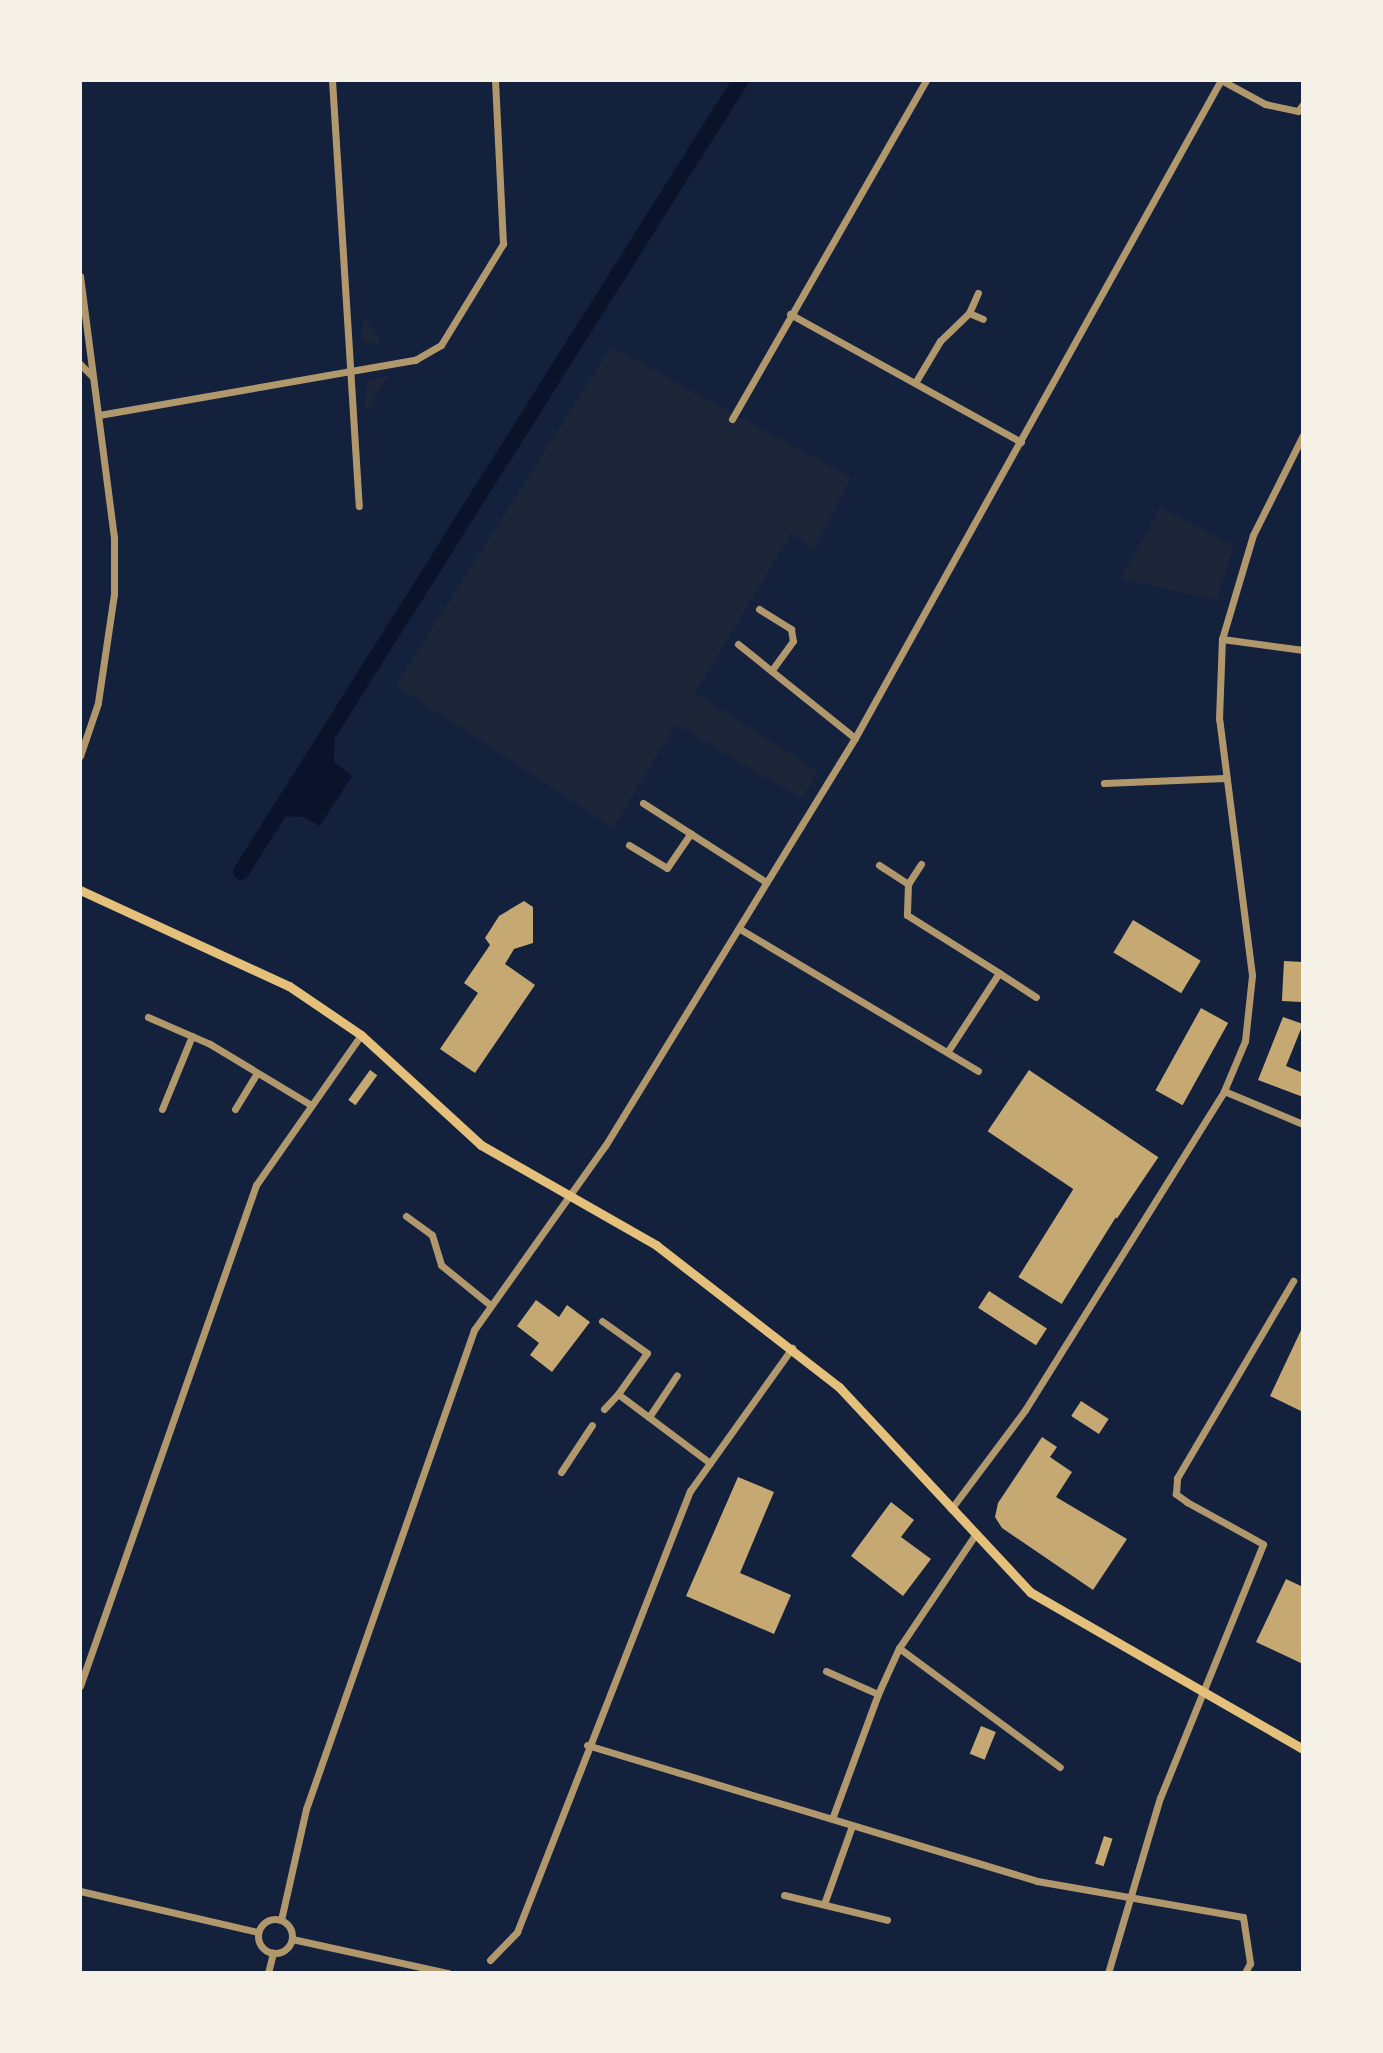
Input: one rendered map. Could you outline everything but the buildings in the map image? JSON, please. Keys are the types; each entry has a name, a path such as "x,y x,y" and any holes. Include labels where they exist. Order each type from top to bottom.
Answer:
{"main road":[{"path":"80,890 289,986 361,1035 481,1145 573,1193 656,1245 839,1387 1030,1592 1303,1749"}],"street":[{"path":"332,80 348,371 359,506"},
{"path":"99,415 415,360 441,345 497,256 504,222 495,80"},
{"path":"732,419 926,80"},
{"path":"281,1920 306,1809 464,1352 490,1305 573,1193 740,929 855,738 1221,80 1265,104 1298,111 1303,104"},
{"path":"80,276 114,537 114,594 98,703 80,756"},
{"path":"915,383 940,341 969,313 978,293"},
{"path":"969,313 983,319"},
{"path":"790,314 1021,442"},
{"path":"80,364 95,379"},
{"path":"951,1509 1025,1410 1224,1091 1245,1041 1252,975 1219,719 1222,639 1253,535 1303,435"},
{"path":"759,609 791,629 793,641 773,669"},
{"path":"1222,639 1303,650"},
{"path":"738,644 773,669 789,688 855,738"},
{"path":"1104,783 1225,778"},
{"path":"643,803 766,882"},
{"path":"629,845 667,868 691,833"},
{"path":"921,864 908,884 907,915 1036,997"},
{"path":"879,865 908,884"},
{"path":"740,929 978,1071"},
{"path":"948,1051 999,973"},
{"path":"148,1017 192,1036 311,1105"},
{"path":"80,1686 256,1185 361,1035"},
{"path":"162,1109 192,1036"},
{"path":"235,1109 257,1073"},
{"path":"1224,1091 1303,1124"},
{"path":"406,1216 432,1235 441,1265 490,1305"},
{"path":"1108,1973 1128,1899 1202,1692 1263,1544 1176,1494 1177,1478 1293,1281"},
{"path":"602,1321 647,1353 604,1409"},
{"path":"490,1960 517,1932 587,1745 690,1491 792,1348"},
{"path":"649,1417 677,1375"},
{"path":"618,1394 710,1463"},
{"path":"561,1472 592,1425"},
{"path":"832,1819 878,1694 899,1648 975,1535"},
{"path":"899,1648 1060,1767"},
{"path":"826,1671 878,1694"},
{"path":"587,1745 1037,1881 1243,1917 1250,1963 1245,1973"},
{"path":"824,1904 852,1826"},
{"path":"80,1891 258,1932"},
{"path":"784,1895 887,1920"},
{"path":"273,1953 260,1943 258,1932 265,1922 281,1920"},
{"path":"273,1953 287,1948 292,1939 291,1930 281,1920"},
{"path":"292,1939 448,1973"},
{"path":"268,1973 273,1953"}],"shaded area":[{"path":"364,314 382,344 366,343 361,336"},
{"path":"611,347 851,478 814,548 791,534 695,693 818,772 802,799 676,724 613,828 396,685"},
{"path":"388,376 367,409 365,409 367,381"},
{"path":"1160,507 1234,546 1217,600 1121,579"},
{"path":"335,723 334,762 352,776 320,826 303,817 276,816"}],"waterway":[{"path":"241,872 741,80"}]}
